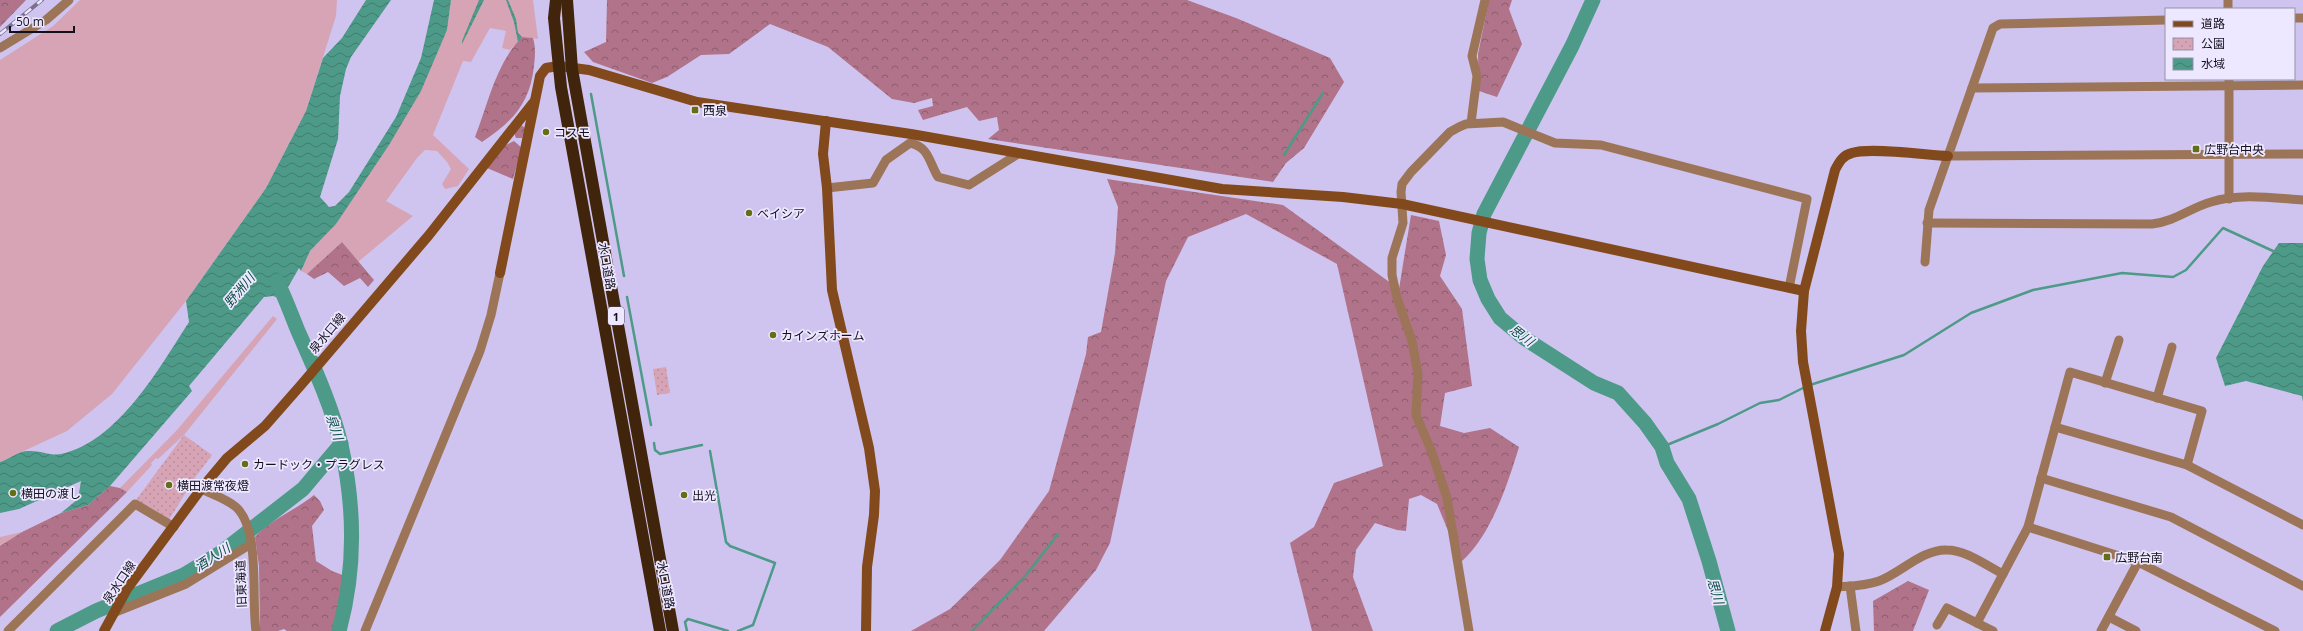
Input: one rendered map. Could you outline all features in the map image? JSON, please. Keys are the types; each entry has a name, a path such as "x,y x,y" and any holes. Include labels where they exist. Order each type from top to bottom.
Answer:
{"highway":[{"name":"水口道路","path":"556,0 554,18 558,66 660,631"},
{"name":"水口道路","path":"567,0 572,68 673,631"}],"street":[{"path":"0,48 46,20 69,0"},
{"path":"1471,123 1477,76 1472,56 1485,0"},
{"path":"1925,262 1929,210 1994,28 2000,24 2165,20"},
{"path":"558,66 589,70 697,102 759,113 826,120 910,138 1018,154 1222,189 1343,197 1402,204 1804,291"},
{"name":"泉水口線","path":"104,631 114,611 128,589 201,489 227,458 265,426 429,235 533,102 540,76 546,68 558,66"},
{"path":"1972,88 2229,82 2303,85"},
{"path":"2229,82 2229,199"},
{"path":"365,631 480,351 491,315 500,273 533,102"},
{"path":"826,120 822,154 827,188 832,290 867,441 875,491 874,515 867,567 866,631"},
{"path":"1469,631 1447,498 1431,450 1416,415 1418,374 1412,341 1397,298 1392,275 1392,258 1403,223 1402,184 1411,172 1450,132 1471,123 1504,122 1555,143 1601,146 1807,199 1798,254 1789,288"},
{"path":"910,138 926,151 938,177 969,184 1018,154"},
{"path":"827,188 873,183 886,160 910,138"},
{"path":"1825,631 1837,587 1839,554 1803,362 1801,331 1804,291 1835,170 1840,159 1852,152 1870,151 1948,156 2303,154"},
{"path":"1927,224 2152,224 2176,218 2210,202 2248,197 2303,200"},
{"path":"2105,383 2119,340"},
{"path":"2157,398 2172,347"},
{"path":"1977,623 2028,527 2070,372 2202,411 2187,465"},
{"path":"2056,427 2187,465 2303,525"},
{"path":"2041,478 2171,517 2303,586"},
{"name":"旧東海道","path":"201,489 235,506 244,516 248,524 251,542 256,631"},
{"path":"8,631 136,504 174,527"},
{"path":"2028,527 2138,562 2275,631"},
{"path":"114,611 186,584 251,542"},
{"path":"1837,587 1879,581 1932,552 1948,550 1964,554 2003,574"},
{"path":"2101,631 2138,562"},
{"path":"1850,586 1856,631"},
{"path":"1937,625 1947,608 1993,631"},
{"path":"2109,617 2136,631"}],"green space":[{"path":"0,0 26,0 0,27"},
{"path":"80,0 337,0 336,16 306,111 266,188 186,301 112,394 67,431 0,462 0,60 53,26"},
{"path":"451,0 533,0 538,39 522,37 510,50 502,48 506,31 490,28 471,62 463,61 433,135 469,169 458,186 445,189 442,184 451,169 437,151 425,150 417,158 386,201 413,216 358,262 342,242 307,274 301,271 310,251 336,224 447,30"},
{"path":"607,0 1187,0 1236,18 1330,58 1344,82 1304,148 1286,163 1273,182 988,139 999,130 997,117 979,121 967,107 923,120 918,110 933,106 932,98 914,103 892,99 828,47 770,24 729,54 701,55 667,77 652,83 593,62 584,52 606,42"},
{"path":"1489,0 1512,0 1509,9 1522,44 1497,97 1479,91 1478,54"},
{"path":"522,37 533,38 535,45 534,66 528,91 518,111 511,119 493,135 482,142 475,137 494,84 499,71 513,47"},
{"path":"520,124 525,128 522,138 516,138 514,133"},
{"path":"514,141 522,148 513,179 487,168 502,147"},
{"path":"1107,179 1283,205 1399,289 1411,215 1439,221 1446,255 1440,276 1462,309 1472,386 1445,393 1440,426 1464,433 1490,428 1519,447 1504,492 1490,524 1472,551 1461,562 1437,504 1421,495 1409,499 1406,531 1397,530 1375,523 1356,550 1353,577 1373,631 1312,631 1290,543 1314,527 1334,483 1383,466 1337,264 1246,214 1188,237 1166,281 1110,543 1096,570 1044,631 911,631 950,609 1000,560 1049,491 1086,354 1088,337 1101,332 1115,253 1118,207"},
{"path":"342,242 374,280 368,287 360,278 344,286 328,272 314,279 307,274"},
{"path":"273,316 277,319 184,435 158,459 156,458 151,463 152,465 127,492 120,488 177,430"},
{"path":"666,367 670,393 657,395 653,369"},
{"path":"184,435 212,455 194,479 169,520 136,500"},
{"path":"110,486 120,488 127,492 0,617 0,546 22,532 61,513 88,505"},
{"path":"314,495 320,501 324,510 312,526 316,561 332,571 345,576 334,631 287,631 284,629 278,631 260,631 259,566 255,537 268,525"},
{"path":"22,532 0,546 0,537"},
{"path":"1908,581 1929,590 1913,631 1874,631 1873,601"}],"water":[{"name":"野洲川","path":"366,0 391,0 351,57 346,69 340,96 338,139 320,197 329,207 335,206 349,192 396,117 421,58 434,0 451,0 447,30 421,91 389,145 336,224 310,251 301,271 299,268 287,289 290,295 284,300 273,296 264,297 189,386 192,391 110,486 88,505 61,513 78,499 81,481 19,509 0,513 0,462 25,451 61,454 82,447 101,435 119,419 151,380 189,322 186,301 266,188 306,111 323,58 342,38"},
{"path":"479,0 484,0 462,44 462,41"},
{"path":"506,0 508,0 516,19 518,33 522,37 518,42 514,22"},
{"path":"2279,243 2303,243 2303,402 2302,396 2246,381 2225,386 2216,358 2263,266"}],"waterway":[{"name":"思川","path":"1593,0 1572,46 1484,214 1479,233 1477,259 1480,280 1488,299 1500,318 1524,338 1594,383 1618,393 1645,423 1662,447 1667,463 1689,499 1709,561 1728,631"},
{"path":"1284,155 1323,93"},
{"path":"591,94 624,276"},
{"path":"1810,385 1904,355 1971,313 2033,290 2122,273 2173,277 2186,270 2223,228 2273,251"},
{"name":"泉川","path":"277,281 328,402 341,445 346,468 352,538 351,561 345,608 339,631"},
{"path":"627,297 651,425"},
{"path":"1662,447 1718,424 1760,403 1779,400 1805,387"},
{"path":"654,443 655,450 660,454 702,445"},
{"name":"酒人川","path":"57,631 96,611 184,575 222,552 303,489 341,444"},
{"path":"710,451 726,542 730,546 775,563 753,625 738,631"},
{"path":"972,631 1027,574 1058,534"},
{"path":"687,631 685,622 688,619 728,631"}],"railway":[{"path":"0,34 42,0"}],"place":[{"name":"西泉","path":"695,110"},
{"name":"コスモ","path":"546,132"},
{"name":"広野台中央","path":"2196,149"},
{"name":"ベイシア","path":"749,213"},
{"name":"カインズホーム","path":"773,335"},
{"name":"カードック・プラグレス","path":"245,464"},
{"name":"横田渡常夜燈","path":"169,485"},
{"name":"横田の渡し","path":"13,493"},
{"name":"出光","path":"684,495"},
{"name":"広野台南","path":"2107,557"}]}
